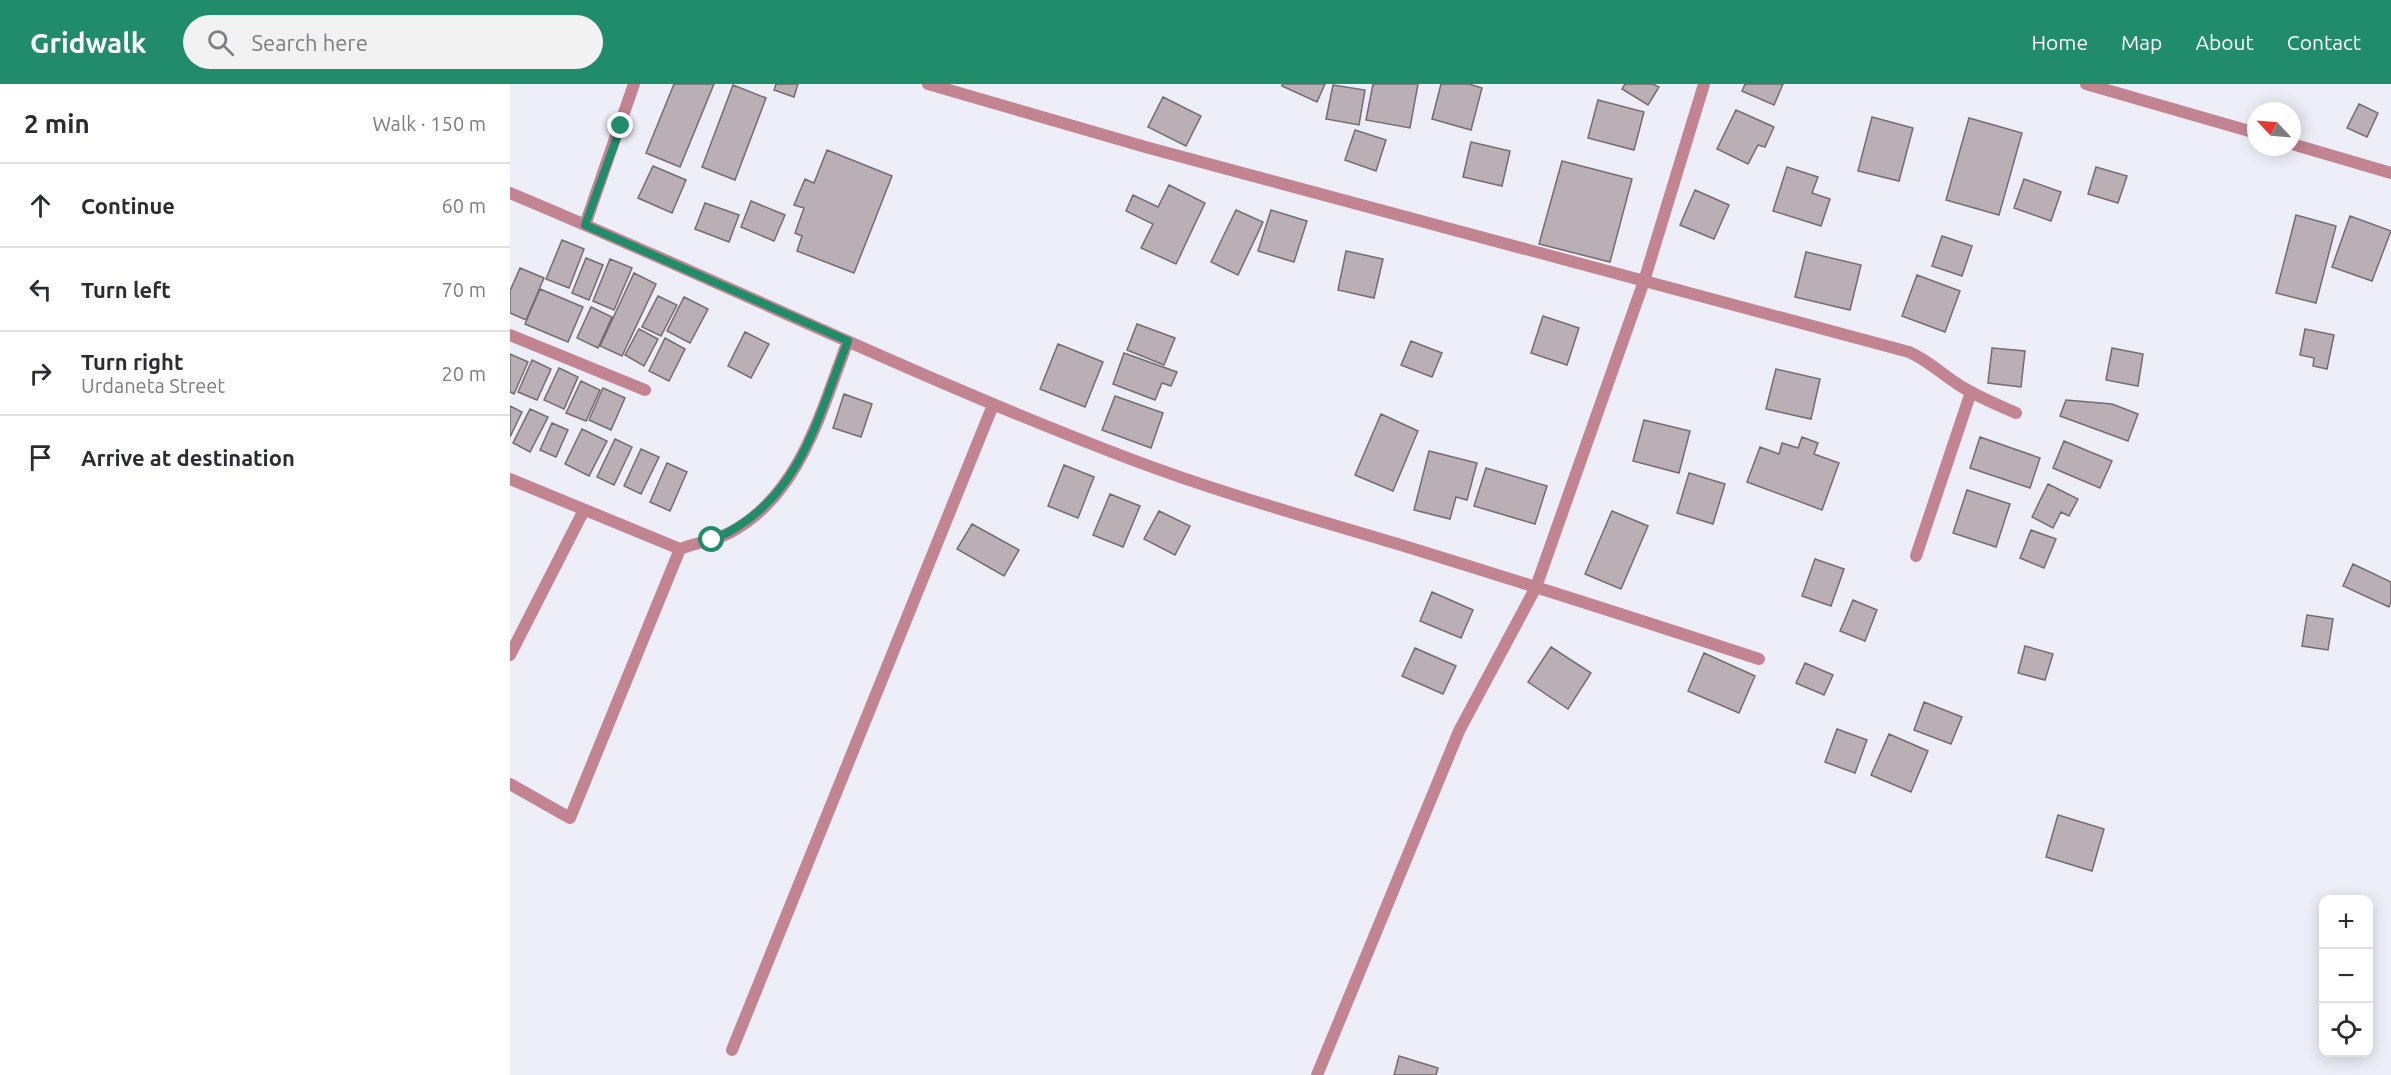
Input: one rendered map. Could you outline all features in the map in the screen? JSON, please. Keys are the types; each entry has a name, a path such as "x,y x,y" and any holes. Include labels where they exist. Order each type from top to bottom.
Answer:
{"street":[{"path":"585,225 634,84"},
{"path":"928,84 1149,148 1909,352 1928,360 1955,383 2016,413"},
{"path":"1317,1075 1459,731 1536,586 1644,281 1704,84"},
{"path":"2086,84 2247,130"},
{"path":"2301,147 2391,173"},
{"path":"510,194 993,405 1136,461 1203,485 1536,586 1759,659"},
{"path":"510,335 645,390"},
{"path":"510,479 680,549 731,532 774,499 799,461 848,341"},
{"path":"1916,556 1971,392"},
{"path":"732,1050 993,405"},
{"path":"510,656 584,510"},
{"path":"510,784 570,818 680,549"}],"building":[{"path":"674,84 714,84 680,167 646,153"},
{"path":"776,84 798,84 794,97 774,90"},
{"path":"1282,84 1325,84 1317,102"},
{"path":"1373,84 1418,84 1410,128 1366,120"},
{"path":"1441,84 1469,84 1482,88 1471,130 1432,119"},
{"path":"1625,84 1653,84 1659,87 1648,105 1622,89"},
{"path":"1745,84 1783,84 1774,105 1742,91"},
{"path":"733,85 766,98 735,180 702,167"},
{"path":"1333,85 1365,90 1359,125 1326,119"},
{"path":"1163,97 1201,116 1186,146 1148,127"},
{"path":"1598,100 1644,112 1634,150 1588,138"},
{"path":"2359,104 2378,113 2367,137 2347,128"},
{"path":"1736,110 1774,127 1765,147 1758,145 1748,164 1717,149"},
{"path":"1872,117 1913,128 1899,181 1858,171"},
{"path":"1969,118 2022,133 1999,215 1946,200"},
{"path":"1355,130 1386,140 1376,171 1345,160"},
{"path":"1471,142 1510,151 1502,186 1463,177"},
{"path":"827,150 892,176 854,273 797,251 802,236 795,233 804,208 794,205 805,179 814,183"},
{"path":"1562,161 1632,179 1610,262 1539,244"},
{"path":"653,166 686,180 672,213 638,198"},
{"path":"1787,167 1818,177 1812,193 1830,199 1821,226 1773,211"},
{"path":"2096,167 2127,176 2118,203 2088,194"},
{"path":"2024,179 2061,192 2051,221 2014,208"},
{"path":"1169,185 1205,203 1176,264 1141,248 1153,224 1126,211 1133,195 1158,207"},
{"path":"1695,190 1729,205 1714,239 1680,225"},
{"path":"751,201 785,215 774,241 741,227"},
{"path":"705,203 739,215 729,242 695,229"},
{"path":"1236,210 1263,222 1238,275 1211,262"},
{"path":"1271,210 1307,221 1294,262 1258,251"},
{"path":"2296,215 2336,226 2316,303 2276,293"},
{"path":"2350,216 2391,231 2372,281 2332,267"},
{"path":"1942,236 1972,246 1962,276 1932,266"},
{"path":"562,240 584,249 569,288 546,279"},
{"path":"1346,251 1383,259 1374,298 1338,290"},
{"path":"1806,252 1861,265 1850,310 1795,297"},
{"path":"586,258 603,265 589,300 572,293"},
{"path":"610,259 632,268 614,310 593,301"},
{"path":"520,268 544,278 526,320 510,313 510,291"},
{"path":"634,273 656,284 622,356 600,346"},
{"path":"1917,275 1960,291 1945,332 1902,316"},
{"path":"540,289 583,307 568,342 525,324"},
{"path":"658,296 677,305 661,336 642,327"},
{"path":"684,297 708,309 690,343 667,331"},
{"path":"591,307 612,317 598,348 577,338"},
{"path":"1543,316 1579,328 1567,365 1531,353"},
{"path":"1137,324 1175,338 1164,365 1127,350"},
{"path":"639,329 658,339 644,366 625,355"},
{"path":"2305,329 2334,335 2327,369 2313,366 2314,358 2300,355"},
{"path":"745,332 769,344 751,378 728,366"},
{"path":"665,338 685,349 669,381 649,371"},
{"path":"1411,341 1442,353 1432,377 1401,365"},
{"path":"1058,344 1103,362 1085,407 1040,389"},
{"path":"1992,348 2025,351 2021,387 1988,383"},
{"path":"2112,348 2143,354 2138,386 2106,380"},
{"path":"1124,353 1177,372 1171,386 1162,383 1155,400 1113,384"},
{"path":"510,354 528,362 514,394 510,392"},
{"path":"532,360 551,369 537,400 518,392"},
{"path":"559,368 578,377 564,409 544,400"},
{"path":"1776,369 1820,379 1811,419 1766,409"},
{"path":"581,381 600,390 586,421 566,413"},
{"path":"603,388 625,398 611,430 589,420"},
{"path":"844,394 872,404 861,437 833,428"},
{"path":"1115,396 1163,413 1151,448 1102,430"},
{"path":"2066,400 2112,404 2138,414 2128,441 2060,416"},
{"path":"510,406 522,412 510,437"},
{"path":"530,409 548,417 530,452 513,443"},
{"path":"1381,414 1418,431 1393,491 1355,475"},
{"path":"1644,420 1690,431 1679,473 1633,461"},
{"path":"552,423 568,430 556,457 540,450"},
{"path":"582,429 607,441 589,476 565,464"},
{"path":"1802,437 1818,443 1814,454 1839,463 1822,510 1747,482 1760,447 1779,454 1782,443 1798,448"},
{"path":"1980,437 2040,458 2030,488 1970,468"},
{"path":"615,439 632,447 614,485 597,477"},
{"path":"2064,441 2112,461 2100,488 2053,468"},
{"path":"641,449 659,457 641,494 624,486"},
{"path":"1429,451 1477,463 1467,500 1456,497 1450,519 1414,510"},
{"path":"667,463 687,472 670,511 650,502"},
{"path":"1064,465 1094,477 1078,518 1048,506"},
{"path":"1486,468 1547,486 1535,524 1474,506"},
{"path":"1689,473 1725,484 1713,524 1677,513"},
{"path":"2048,484 2078,499 2069,516 2061,512 2053,528 2032,517"},
{"path":"1967,490 2010,504 1996,547 1953,533"},
{"path":"1110,494 1140,506 1123,547 1093,535"},
{"path":"1159,511 1190,526 1175,555 1144,539"},
{"path":"1612,511 1648,526 1621,589 1585,574"},
{"path":"972,524 1019,550 1004,576 957,549"},
{"path":"2031,530 2056,539 2044,568 2020,558"},
{"path":"1815,559 1844,569 1831,606 1802,596"},
{"path":"2353,564 2391,582 2389,607 2343,586"},
{"path":"1432,592 1473,610 1461,638 1420,621"},
{"path":"1853,600 1877,610 1865,641 1840,631"},
{"path":"2307,615 2333,619 2328,650 2302,646"},
{"path":"2025,646 2053,654 2045,680 2018,673"},
{"path":"1551,647 1591,673 1568,709 1528,682"},
{"path":"1415,648 1456,666 1443,694 1402,676"},
{"path":"1704,653 1755,676 1739,713 1688,691"},
{"path":"1805,663 1833,675 1824,695 1796,683"},
{"path":"1924,702 1962,717 1951,744 1914,730"},
{"path":"1837,729 1867,740 1855,773 1825,762"},
{"path":"1889,734 1928,751 1911,792 1871,775"},
{"path":"2058,815 2104,829 2092,871 2046,857"},
{"path":"1399,1056 1438,1068 1436,1075 1394,1075"}],"route":[{"path":"621,126 585,225 848,341 795,471 774,499 749,520 731,532 712,540"}]}
